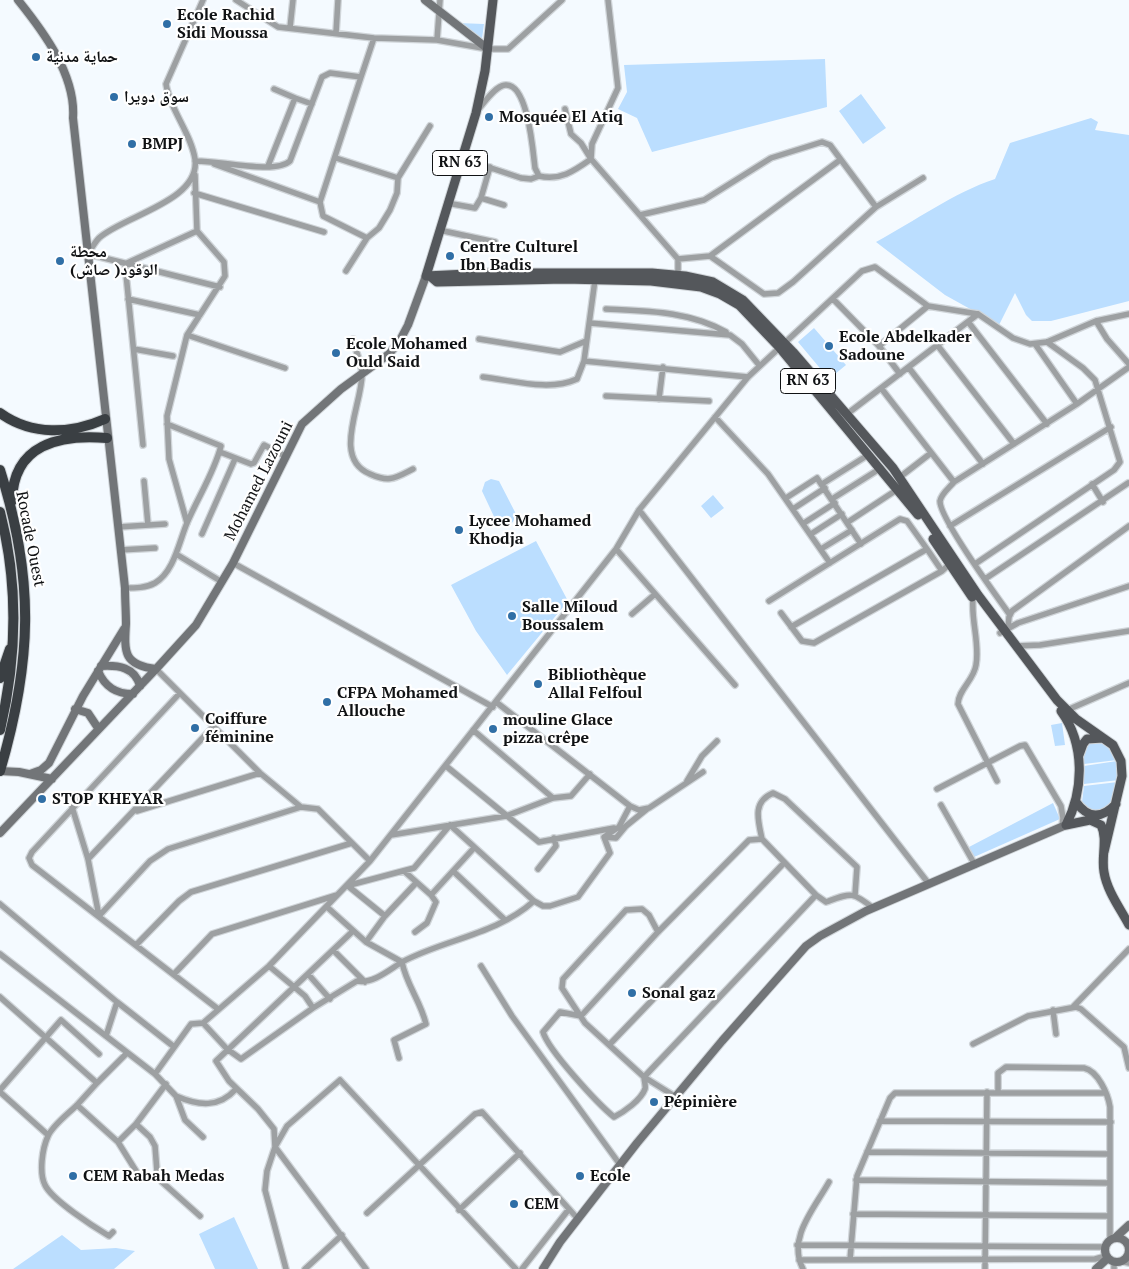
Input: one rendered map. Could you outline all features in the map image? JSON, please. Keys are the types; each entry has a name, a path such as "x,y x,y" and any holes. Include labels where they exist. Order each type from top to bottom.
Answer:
{"highway":[{"path":"0,413 26,426 64,432 81,429 105,419"},
{"path":"12,510 12,490 17,474 32,452 60,440 93,437 107,438"},
{"name":"Rocade Ouest","path":"0,470 12,510 24,575 26,638 19,698 1,766"},
{"name":"Rocade Ouest","path":"0,512 13,582 14,639 8,691 0,730"},
{"path":"0,678 14,639"}],"main road":[{"path":"18,0 46,38 68,85 74,107 72,118 108,452 125,588 125,648 140,686"},
{"path":"424,0 488,49"},
{"path":"488,49 493,0"},
{"name":"RN 63","path":"428,276 439,230 476,113 488,49"},
{"path":"428,276 445,274 618,272 713,282 733,293 761,317 782,344 847,414 900,477"},
{"path":"428,276 438,282 678,279"},
{"name":"Mohamed Lazouni","path":"0,833 196,625 233,563 302,424 318,408 389,354 399,342 408,325 428,276"},
{"name":"RN 63","path":"782,344 868,455 898,489 1064,712 1108,739 1121,761 1125,784 1116,804 1104,852 1106,879 1129,925"},
{"path":"93,437 108,452"},
{"name":"RN 63","path":"900,477 973,599 1004,631 1064,712"},
{"path":"30,774 47,766 75,709 125,628"},
{"path":"100,669 131,666 156,669"},
{"path":"100,669 110,689 133,694"},
{"path":"75,709 88,713 98,728"},
{"path":"1064,712 1075,739 1078,760 1076,802 1064,826"},
{"path":"1078,760 1081,746 1088,739 1097,736 1108,739"},
{"path":"54,753 67,762"},
{"path":"1,766 52,779"},
{"path":"1076,802 1103,829 1104,852"},
{"path":"543,1269 553,1252 578,1219 676,1097 806,946 820,936 873,908 1064,826 1090,817 1103,815 1116,804"},
{"path":"1114,1263 1105,1247 1112,1238 1129,1225"},
{"path":"1096,1265 1114,1263 1128,1254 1128,1242 1112,1238"}],"street":[{"path":"187,523 169,459 167,416 187,335 220,287 225,276 224,262 196,231 195,161 166,84 203,0"},
{"path":"236,0 278,28 374,38 437,40 488,49 508,49 562,0"},
{"path":"249,9 250,0"},
{"path":"290,28 293,0"},
{"path":"336,33 338,0"},
{"path":"437,40 440,0"},
{"path":"550,9 551,0"},
{"path":"591,159 592,144 618,88 608,0"},
{"path":"367,238 323,216 320,202 374,38"},
{"path":"195,161 281,166 290,160 325,74 361,77"},
{"path":"476,113 498,88 510,85 516,89 524,104 535,168 539,176"},
{"path":"274,89 312,104"},
{"path":"268,166 295,98"},
{"path":"565,109 571,134 581,143 591,159 678,259 678,279"},
{"path":"346,270 367,238 379,228 390,210 397,193 398,178 430,126"},
{"path":"640,215 704,200 771,158 820,142 828,143 876,207"},
{"path":"336,158 398,178"},
{"path":"461,158 521,178 532,179 539,176 559,177 571,173 591,159"},
{"path":"678,259 710,256 840,160"},
{"path":"204,161 320,202"},
{"path":"447,203 472,209 477,206 490,167"},
{"path":"195,172 189,184 171,197 98,238 88,254 220,287"},
{"path":"710,256 758,291 770,295 778,293 793,282 876,207 924,178"},
{"path":"194,193 324,232"},
{"path":"481,198 504,205"},
{"path":"439,230 495,242"},
{"path":"126,264 196,231"},
{"path":"126,264 144,445"},
{"path":"155,1074 191,1024 203,1023 269,966 348,886 494,705 616,549 640,510 748,377 862,271 872,267 879,269 928,306 978,314 1013,338 1035,344 1047,342 1096,321 1129,314"},
{"path":"483,377 549,385 565,384 577,379 584,361 596,280"},
{"path":"128,298 200,314"},
{"path":"833,299 879,346 900,374"},
{"path":"879,346 928,306"},
{"path":"606,309 675,314 712,324 730,334 742,344 759,365"},
{"path":"847,414 969,323 978,314"},
{"path":"1010,615 950,526 940,501 954,482 1077,404 1129,365 1107,339 1096,321"},
{"path":"590,323 730,334"},
{"path":"969,323 1047,424"},
{"path":"187,335 285,368"},
{"path":"353,339 362,373 350,440 352,456 363,472 378,478 391,480 413,469"},
{"path":"479,340 560,352 586,341"},
{"path":"975,564 1114,470 1120,462 1098,389 1091,375 1047,342"},
{"path":"1035,344 1077,404"},
{"path":"938,346 1014,444"},
{"path":"134,349 173,356"},
{"path":"584,361 663,367 748,377"},
{"path":"659,399 663,367"},
{"path":"909,368 983,464"},
{"path":"881,388 954,482"},
{"path":"606,396 709,401"},
{"path":"715,417 761,466 804,523 830,563"},
{"path":"125,588 145,587 156,583 164,575 176,554 187,523 220,452 221,446 167,424"},
{"path":"950,526 1110,427"},
{"path":"220,452 253,464 264,445 285,456"},
{"path":"900,477 931,453"},
{"path":"793,509 868,455"},
{"path":"202,534 235,458"},
{"path":"804,523 881,468"},
{"path":"786,498 816,478 834,501 861,544"},
{"path":"144,481 148,525"},
{"path":"985,579 1128,483"},
{"path":"1092,484 1102,502"},
{"path":"848,522 898,489"},
{"path":"640,510 929,884"},
{"path":"811,534 842,514"},
{"path":"769,602 903,518 942,571"},
{"path":"118,527 166,524"},
{"path":"1004,631 1010,615 1129,526"},
{"path":"821,549 852,530"},
{"path":"120,550 155,548"},
{"path":"616,549 654,595 735,685"},
{"path":"791,627 927,549"},
{"path":"176,554 222,582"},
{"path":"781,613 802,641 814,643 942,571 952,562"},
{"path":"233,563 494,705 590,774 630,806 639,810 648,808"},
{"path":"1004,631 1129,586"},
{"path":"632,614 654,595"},
{"path":"973,599 972,622 976,665 972,678 958,702 997,781"},
{"path":"1016,646 1040,645 1129,631"},
{"path":"156,669 260,773 301,807"},
{"path":"1064,712 1129,683"},
{"path":"179,694 72,807 32,852 29,858 32,864 175,973 218,1009"},
{"path":"88,859 136,811 214,726"},
{"path":"473,730 553,798"},
{"path":"686,783 702,756 717,741"},
{"path":"937,789 1020,746 1027,747 1061,806 1064,826"},
{"path":"446,766 538,842 618,827"},
{"path":"604,837 616,838 626,826 648,808 703,772"},
{"path":"136,811 260,773"},
{"path":"391,835 508,816 553,798 571,796 590,774"},
{"path":"855,895 857,867 785,799 773,793 764,797 759,803 757,814 762,839 784,863 816,895 826,902 848,893 855,895 873,908"},
{"path":"941,805 975,865"},
{"path":"604,837 618,827 630,806"},
{"path":"72,807 88,859 99,916"},
{"path":"99,916 150,860 168,849 301,807 318,809 370,861"},
{"path":"450,826 534,901 543,906 550,906 578,897 610,853 604,837"},
{"path":"348,886 414,868 450,826"},
{"path":"538,869 556,846 554,838"},
{"path":"581,1016 658,932 749,840 762,839"},
{"path":"137,944 179,901 191,892 352,843"},
{"path":"431,894 474,848"},
{"path":"610,1044 784,863"},
{"path":"404,871 431,894 436,902 426,923 416,932"},
{"path":"453,871 504,919"},
{"path":"366,942 385,916 416,883"},
{"path":"348,886 385,916"},
{"path":"175,973 212,934 340,894"},
{"path":"581,1016 560,1012 543,1032 546,1041 614,1117 622,1113 645,1089 644,1076 816,895"},
{"path":"203,1023 227,1049 241,1059 313,1008 357,981 365,982 402,962 489,929 504,919 517,915 534,901"},
{"path":"0,904 116,1002 174,1046"},
{"path":"327,907 366,942 402,962"},
{"path":"658,932 649,915 642,909 626,910 563,979 562,988 585,1023 644,1076 676,1097"},
{"path":"286,1269 265,1186 275,1147 276,1134 258,1109 236,1089 216,1062 227,1049 353,931"},
{"path":"1073,1007 1129,949"},
{"path":"333,950 365,982"},
{"path":"0,954 155,1074 176,1096 185,1120 203,1136"},
{"path":"399,1058 394,1040 426,1024 422,1009 404,973 402,962"},
{"path":"269,966 305,996 313,1008"},
{"path":"481,966 512,1016 621,1166"},
{"path":"308,974 330,999"},
{"path":"1,1000 46,1036 97,1083"},
{"path":"106,1036 116,1002"},
{"path":"973,1044 1028,1016 1073,1007 1081,1009 1124,1047 1129,1068"},
{"path":"1053,1010 1056,1034"},
{"path":"48,1135 0,1091 61,1020 99,1054"},
{"path":"113,1232 109,1236 90,1224 48,1190 43,1176 43,1156 48,1135 126,1053"},
{"path":"998,1092 998,1073 1006,1067 1087,1068 1094,1073 1106,1093 1110,1107 1110,1216 1112,1238"},
{"path":"275,1147 287,1126 340,1080 459,1210 516,1269"},
{"path":"118,1142 136,1124 166,1084"},
{"path":"176,1096 188,1102 212,1104 222,1102 236,1089"},
{"path":"850,1260 856,1180 890,1098 898,1092 1106,1093"},
{"path":"985,1269 986,1092"},
{"path":"77,1105 118,1142 141,1179"},
{"path":"367,1213 479,1112 486,1115 578,1219"},
{"path":"880,1121 1110,1122"},
{"path":"136,1124 150,1137 155,1146 157,1172 162,1182 200,1216"},
{"path":"275,1147 366,1269"},
{"path":"867,1152 1110,1154"},
{"path":"459,1210 520,1153"},
{"path":"856,1180 1110,1183"},
{"path":"803,1269 799,1260 797,1245 802,1229 829,1182"},
{"path":"522,1269 569,1210"},
{"path":"853,1214 1110,1216"},
{"path":"305,1269 342,1235"},
{"path":"797,1245 1105,1247"},
{"path":"799,1260 985,1261 1096,1265"},
{"path":"1114,1263 1129,1263"}],"shaded area":[{"path":"458,23 484,24 482,39"},
{"path":"825,59 827,107 652,152 637,118 618,109 627,92 624,65"},
{"path":"861,94 886,128 863,144 839,111"},
{"path":"1091,118 1098,122 1095,130 1129,135 1129,301 1051,321 1032,321 1026,315 1015,293 999,325 945,295 876,242 964,192 995,179 1010,143"},
{"path":"814,328 846,365 829,379 798,342"},
{"path":"491,479 499,481 516,514 513,522 506,526 497,523 482,491 485,482"},
{"path":"713,495 724,508 711,518 701,506"},
{"name":"Salle Miloud Boussalem","path":"536,541 568,601 507,675 476,631 451,585"},
{"path":"1062,723 1065,745 1055,746 1051,725"},
{"path":"1094,740 1106,744 1117,760 1084,764 1084,750"},
{"path":"1117,761 1119,780 1084,784 1084,766"},
{"path":"1118,782 1108,810 1089,813 1082,802 1084,786"},
{"path":"1053,803 1060,819 974,857 969,847"},
{"path":"234,1217 258,1269 215,1269 199,1234"},
{"path":"62,1235 81,1250 116,1248 135,1251 114,1269 13,1269"}],"place":[{"name":"Ecole Rachid Sidi Moussa","path":"167,24"},
{"name":"حماية مدنية","path":"36,57"},
{"name":"سوق دويرا","path":"114,97"},
{"name":"Mosquée El Atiq","path":"489,117"},
{"name":"BMPJ","path":"132,144"},
{"name":"Centre Culturel Ibn Badis","path":"450,256"},
{"name":"محطة الوقود( صاش)","path":"60,261"},
{"name":"Ecole Abdelkader Sadoune","path":"829,346"},
{"name":"Ecole Mohamed Ould Said","path":"336,353"},
{"name":"Lycee Mohamed Khodja","path":"459,530"},
{"name":"Salle Miloud Boussalem","path":"512,616"},
{"name":"Bibliothèque Allal Felfoul","path":"538,684"},
{"name":"CFPA Mohamed Allouche","path":"327,702"},
{"name":"Coiffure féminine","path":"195,728"},
{"name":"mouline Glace pizza crêpe","path":"493,729"},
{"name":"STOP KHEYAR","path":"42,799"},
{"name":"Sonal gaz","path":"632,993"},
{"name":"Pépinière","path":"654,1102"},
{"name":"CEM Rabah Medas","path":"73,1176"},
{"name":"Ecole","path":"580,1176"},
{"name":"CEM","path":"514,1204"}]}
